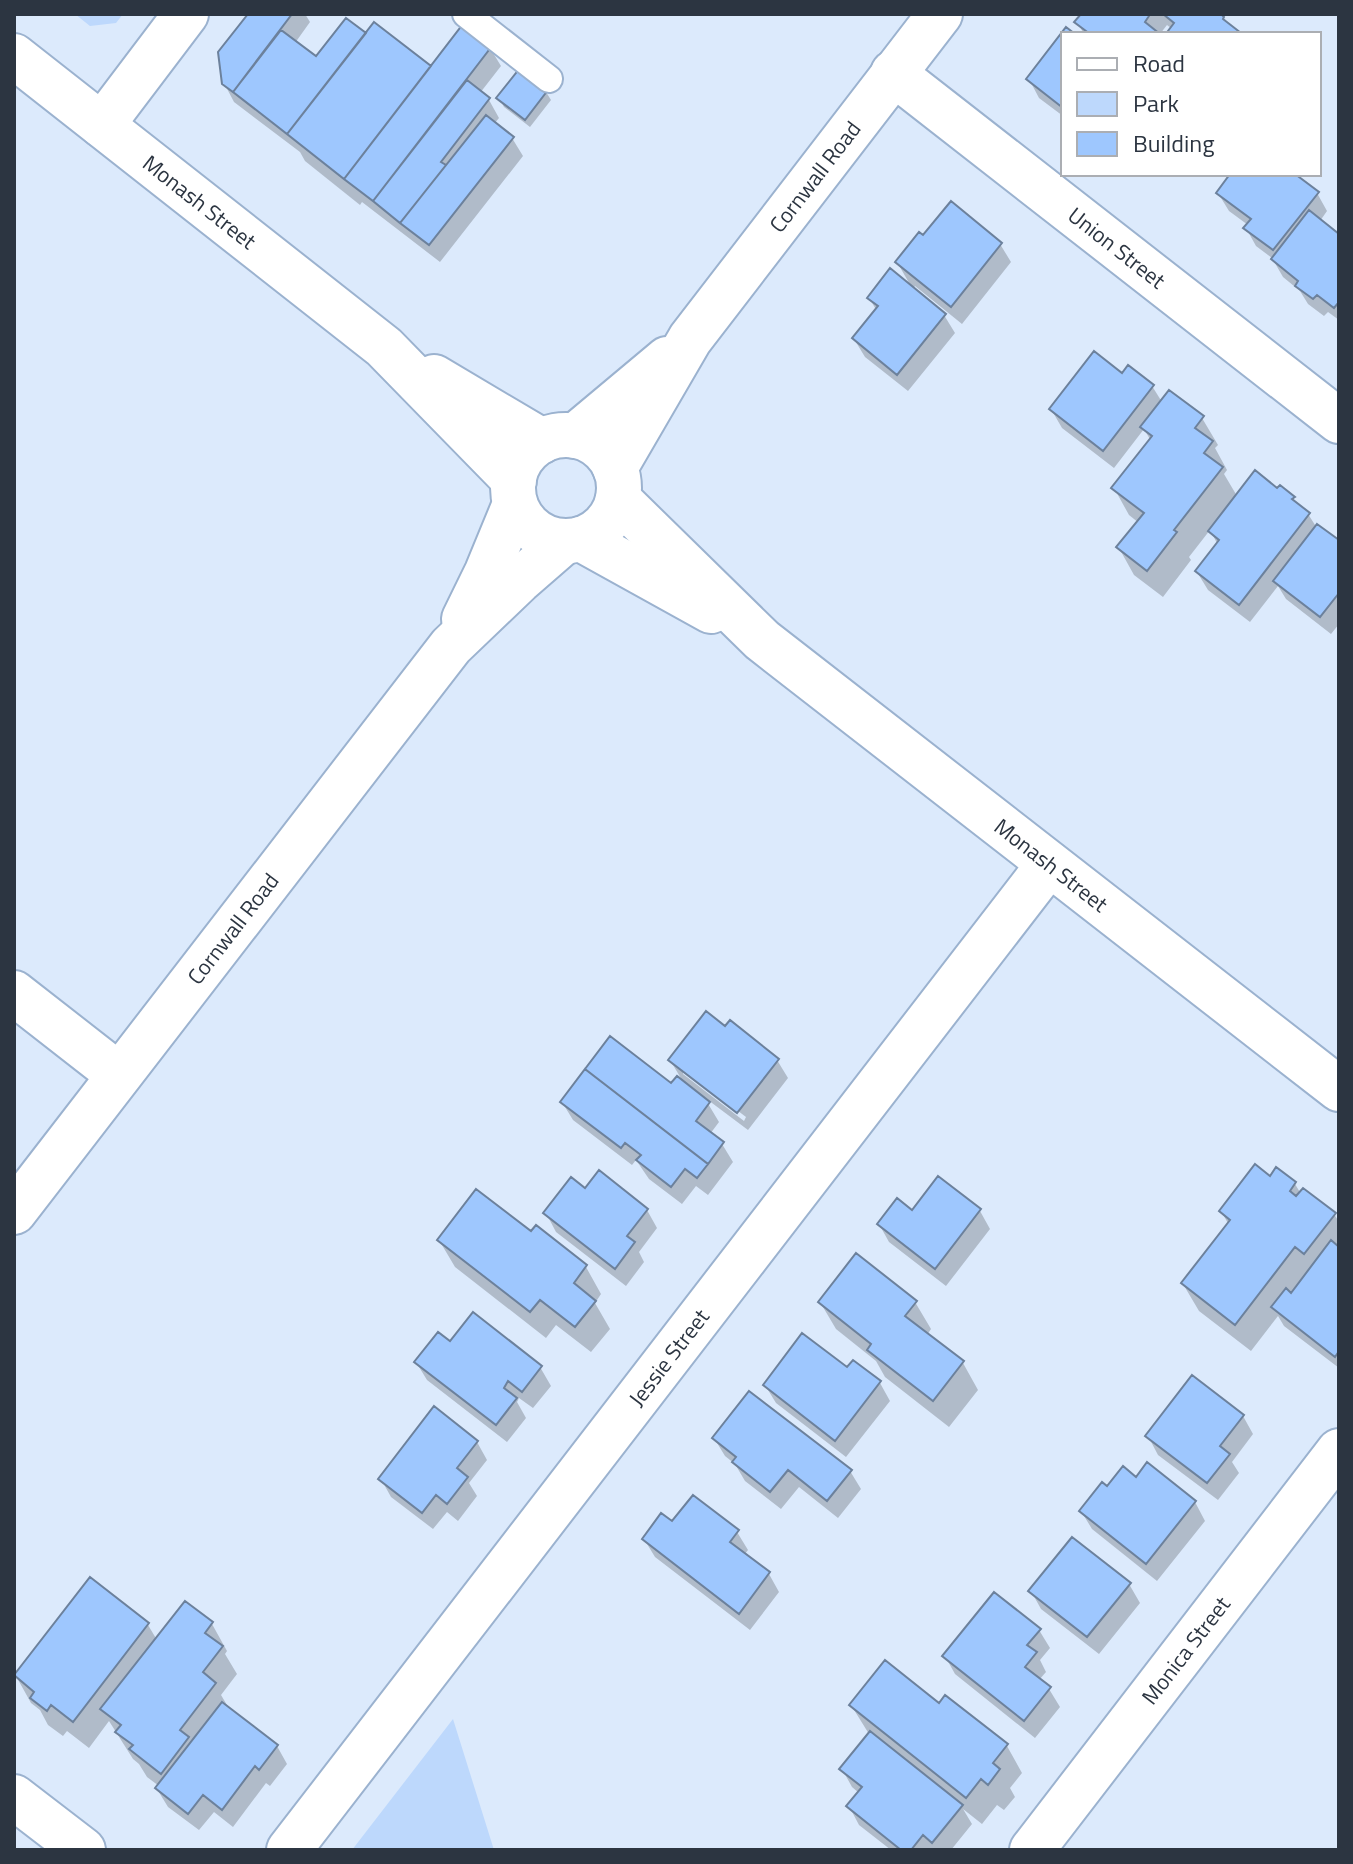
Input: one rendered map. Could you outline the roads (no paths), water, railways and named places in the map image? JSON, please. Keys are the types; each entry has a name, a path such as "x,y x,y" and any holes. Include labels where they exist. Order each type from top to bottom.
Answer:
{"street":[{"path":"102,125 186,14"},
{"name":"Cornwall Road","path":"616,484 690,339 940,14"},
{"name":"Monash Street","path":"14,56 384,347 514,492"},
{"name":"Union Street","path":"893,73 1339,421"},
{"name":"Cornwall Road","path":"558,438 690,339"},
{"name":"Monash Street","path":"384,347 558,438"},
{"path":"558,438 592,442 605,453 616,484 614,510 607,521 596,532 573,540 549,539 535,530 523,519 514,492 517,468 523,457 532,448 558,438"},
{"name":"Monash Street","path":"616,484 762,640 1339,1089"},
{"name":"Cornwall Road","path":"451,646 487,572 514,492"},
{"name":"Monash Street","path":"573,540 762,640"},
{"name":"Cornwall Road","path":"14,1212 451,646 519,581 573,540"},
{"name":"Jessie Street","path":"289,1850 1049,864"},
{"path":"14,993 119,1075"},
{"name":"Monica Street","path":"1032,1850 1339,1451"},
{"path":"14,1797 83,1850"}],"lane":[{"path":"466,14 549,79"}]}
